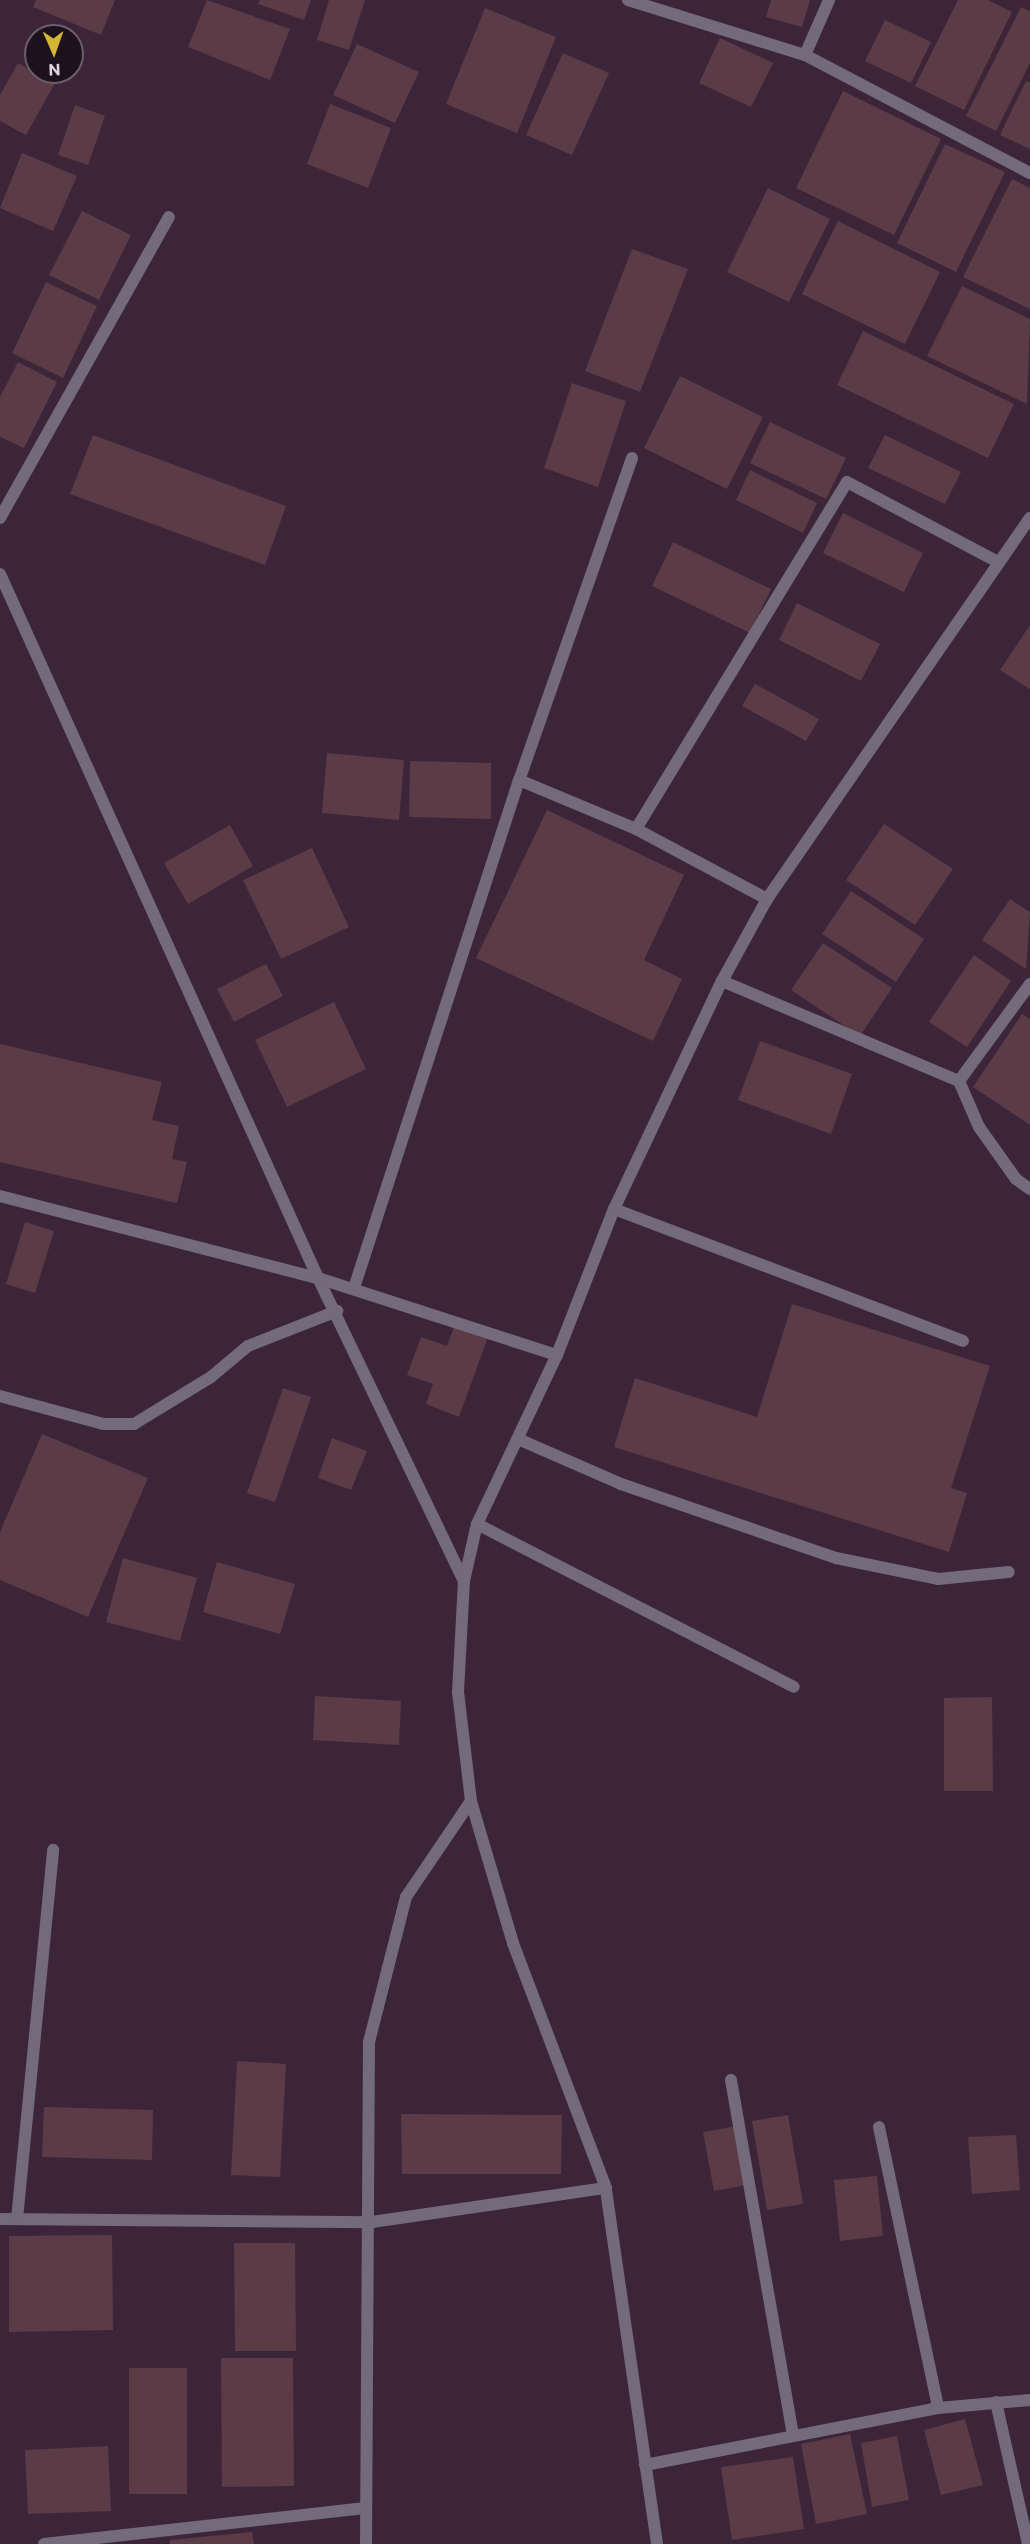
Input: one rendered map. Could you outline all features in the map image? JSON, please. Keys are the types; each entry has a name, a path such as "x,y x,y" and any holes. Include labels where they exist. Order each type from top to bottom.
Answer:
{"street":[{"path":"628,0 805,55 1030,173"},
{"path":"805,55 830,0"},
{"path":"0,518 170,217"},
{"path":"354,1288 519,780 632,458"},
{"path":"636,829 848,482 996,561"},
{"path":"657,2544 606,2188 513,1943 471,1801 458,1692 464,1581 477,1524 557,1355 614,1209 722,981 767,899 996,561 1030,518"},
{"path":"0,574 318,1278 337,1311 464,1581"},
{"path":"519,780 636,829 767,899"},
{"path":"722,981 959,1081 979,1127 1016,1179 1030,1189"},
{"path":"959,1081 1030,984"},
{"path":"0,1196 354,1288 557,1355"},
{"path":"614,1209 963,1341"},
{"path":"0,1396 103,1424 134,1424 211,1377 248,1346 337,1311"},
{"path":"518,1439 621,1484 836,1558 938,1579 1010,1572"},
{"path":"477,1524 794,1687"},
{"path":"366,2544 363,2508 372,2222 369,2042 406,1897 471,1801"},
{"path":"17,2219 52,1850"},
{"path":"731,2080 793,2436"},
{"path":"879,2127 938,2408"},
{"path":"0,2219 372,2222 606,2188"},
{"path":"645,2465 938,2408 1030,2400"},
{"path":"996,2402 1028,2544"},
{"path":"44,2544 363,2508"}],"building":[{"path":"36,0 115,0 101,35 84,28 84,24 74,24 33,7"},
{"path":"207,0 290,29 270,80 188,47"},
{"path":"260,0 311,0 304,20 258,4"},
{"path":"329,0 365,0 349,50 317,40"},
{"path":"771,0 810,0 802,27 766,17"},
{"path":"958,0 988,0 1012,12 964,110 915,86"},
{"path":"1021,7 1030,11 1030,63 996,131 966,116"},
{"path":"485,8 556,37 517,133 446,104"},
{"path":"885,20 931,42 911,83 865,61"},
{"path":"720,38 773,63 751,107 699,83"},
{"path":"357,44 419,72 395,123 333,95"},
{"path":"563,53 609,73 572,155 526,135"},
{"path":"18,63 24,66 24,84 54,84 26,135 0,121 0,95"},
{"path":"1026,81 1030,83 1030,149 1000,135"},
{"path":"843,91 941,139 894,235 796,188"},
{"path":"330,104 391,128 368,188 307,164"},
{"path":"75,105 105,116 88,165 58,155"},
{"path":"945,144 1005,172 956,272 897,243"},
{"path":"22,153 77,176 53,231 0,208"},
{"path":"1012,179 1030,188 1030,309 963,277"},
{"path":"768,188 830,219 789,302 727,272"},
{"path":"82,211 131,235 99,300 49,275"},
{"path":"838,221 940,272 905,344 802,294"},
{"path":"632,249 688,269 640,392 585,371"},
{"path":"46,282 97,306 63,378 12,353"},
{"path":"962,286 1030,319 1027,404 927,356"},
{"path":"863,331 1014,404 988,458 837,385"},
{"path":"18,362 57,382 24,448 0,437 0,397"},
{"path":"680,376 763,417 727,489 644,448"},
{"path":"572,383 626,401 598,487 544,468"},
{"path":"770,422 846,458 826,499 750,463"},
{"path":"93,435 286,506 265,565 70,494"},
{"path":"885,435 961,472 945,504 868,468"},
{"path":"750,470 817,503 803,533 736,500"},
{"path":"843,513 923,553 904,592 823,553"},
{"path":"673,542 771,589 750,633 652,586"},
{"path":"797,603 880,644 861,681 779,640"},
{"path":"1030,625 1030,689 1000,670"},
{"path":"755,684 819,719 806,741 742,706"},
{"path":"327,753 404,760 399,820 322,813"},
{"path":"410,761 491,763 491,819 409,817"},
{"path":"547,810 684,875 644,960 682,979 653,1041 476,958"},
{"path":"884,824 953,869 915,925 846,880"},
{"path":"230,825 253,866 188,904 164,863"},
{"path":"312,848 349,927 281,959 243,880"},
{"path":"851,891 924,939 896,982 822,934"},
{"path":"1010,899 1030,912 1026,969 982,940"},
{"path":"823,943 892,988 860,1036 791,990"},
{"path":"974,955 1011,981 967,1047 929,1022"},
{"path":"266,964 283,996 234,1022 217,989"},
{"path":"334,1002 366,1069 287,1107 255,1040"},
{"path":"1022,1014 1030,1019 1030,1125 973,1087"},
{"path":"760,1041 852,1074 831,1134 738,1100"},
{"path":"0,1044 162,1082 152,1120 179,1126 172,1159 187,1162 177,1203 0,1162"},
{"path":"25,1222 54,1231 35,1293 6,1284"},
{"path":"792,1304 990,1366 951,1488 967,1493 949,1552 614,1447 635,1378 757,1417"},
{"path":"456,1322 489,1334 459,1417 426,1404 433,1384 407,1375 421,1337 447,1346"},
{"path":"283,1388 311,1397 275,1502 247,1493"},
{"path":"42,1434 148,1478 88,1617 0,1580 0,1532"},
{"path":"332,1438 367,1451 351,1490 318,1478"},
{"path":"123,1558 197,1578 180,1641 106,1622"},
{"path":"217,1562 295,1584 280,1634 203,1612"},
{"path":"315,1696 401,1701 399,1745 313,1740"},
{"path":"992,1697 993,1791 944,1791 944,1698"},
{"path":"237,2061 286,2064 280,2177 231,2175"},
{"path":"44,2107 153,2110 152,2160 42,2157"},
{"path":"401,2114 562,2115 561,2174 402,2174"},
{"path":"788,2115 803,2204 767,2210 752,2121"},
{"path":"737,2126 747,2185 714,2191 703,2132"},
{"path":"1016,2135 1020,2190 972,2194 968,2137"},
{"path":"877,2176 883,2236 840,2241 834,2180"},
{"path":"112,2235 113,2330 9,2332 9,2236"},
{"path":"234,2243 295,2243 296,2351 235,2351"},
{"path":"221,2358 293,2358 294,2486 222,2487"},
{"path":"129,2368 187,2368 187,2494 129,2494"},
{"path":"965,2419 983,2485 941,2495 924,2430"},
{"path":"850,2434 867,2514 816,2524 801,2444"},
{"path":"897,2436 909,2500 872,2507 861,2443"},
{"path":"108,2446 111,2511 28,2514 25,2450"},
{"path":"793,2457 804,2529 732,2540 721,2467"},
{"path":"252,2532 254,2544 170,2544 170,2540"}]}
